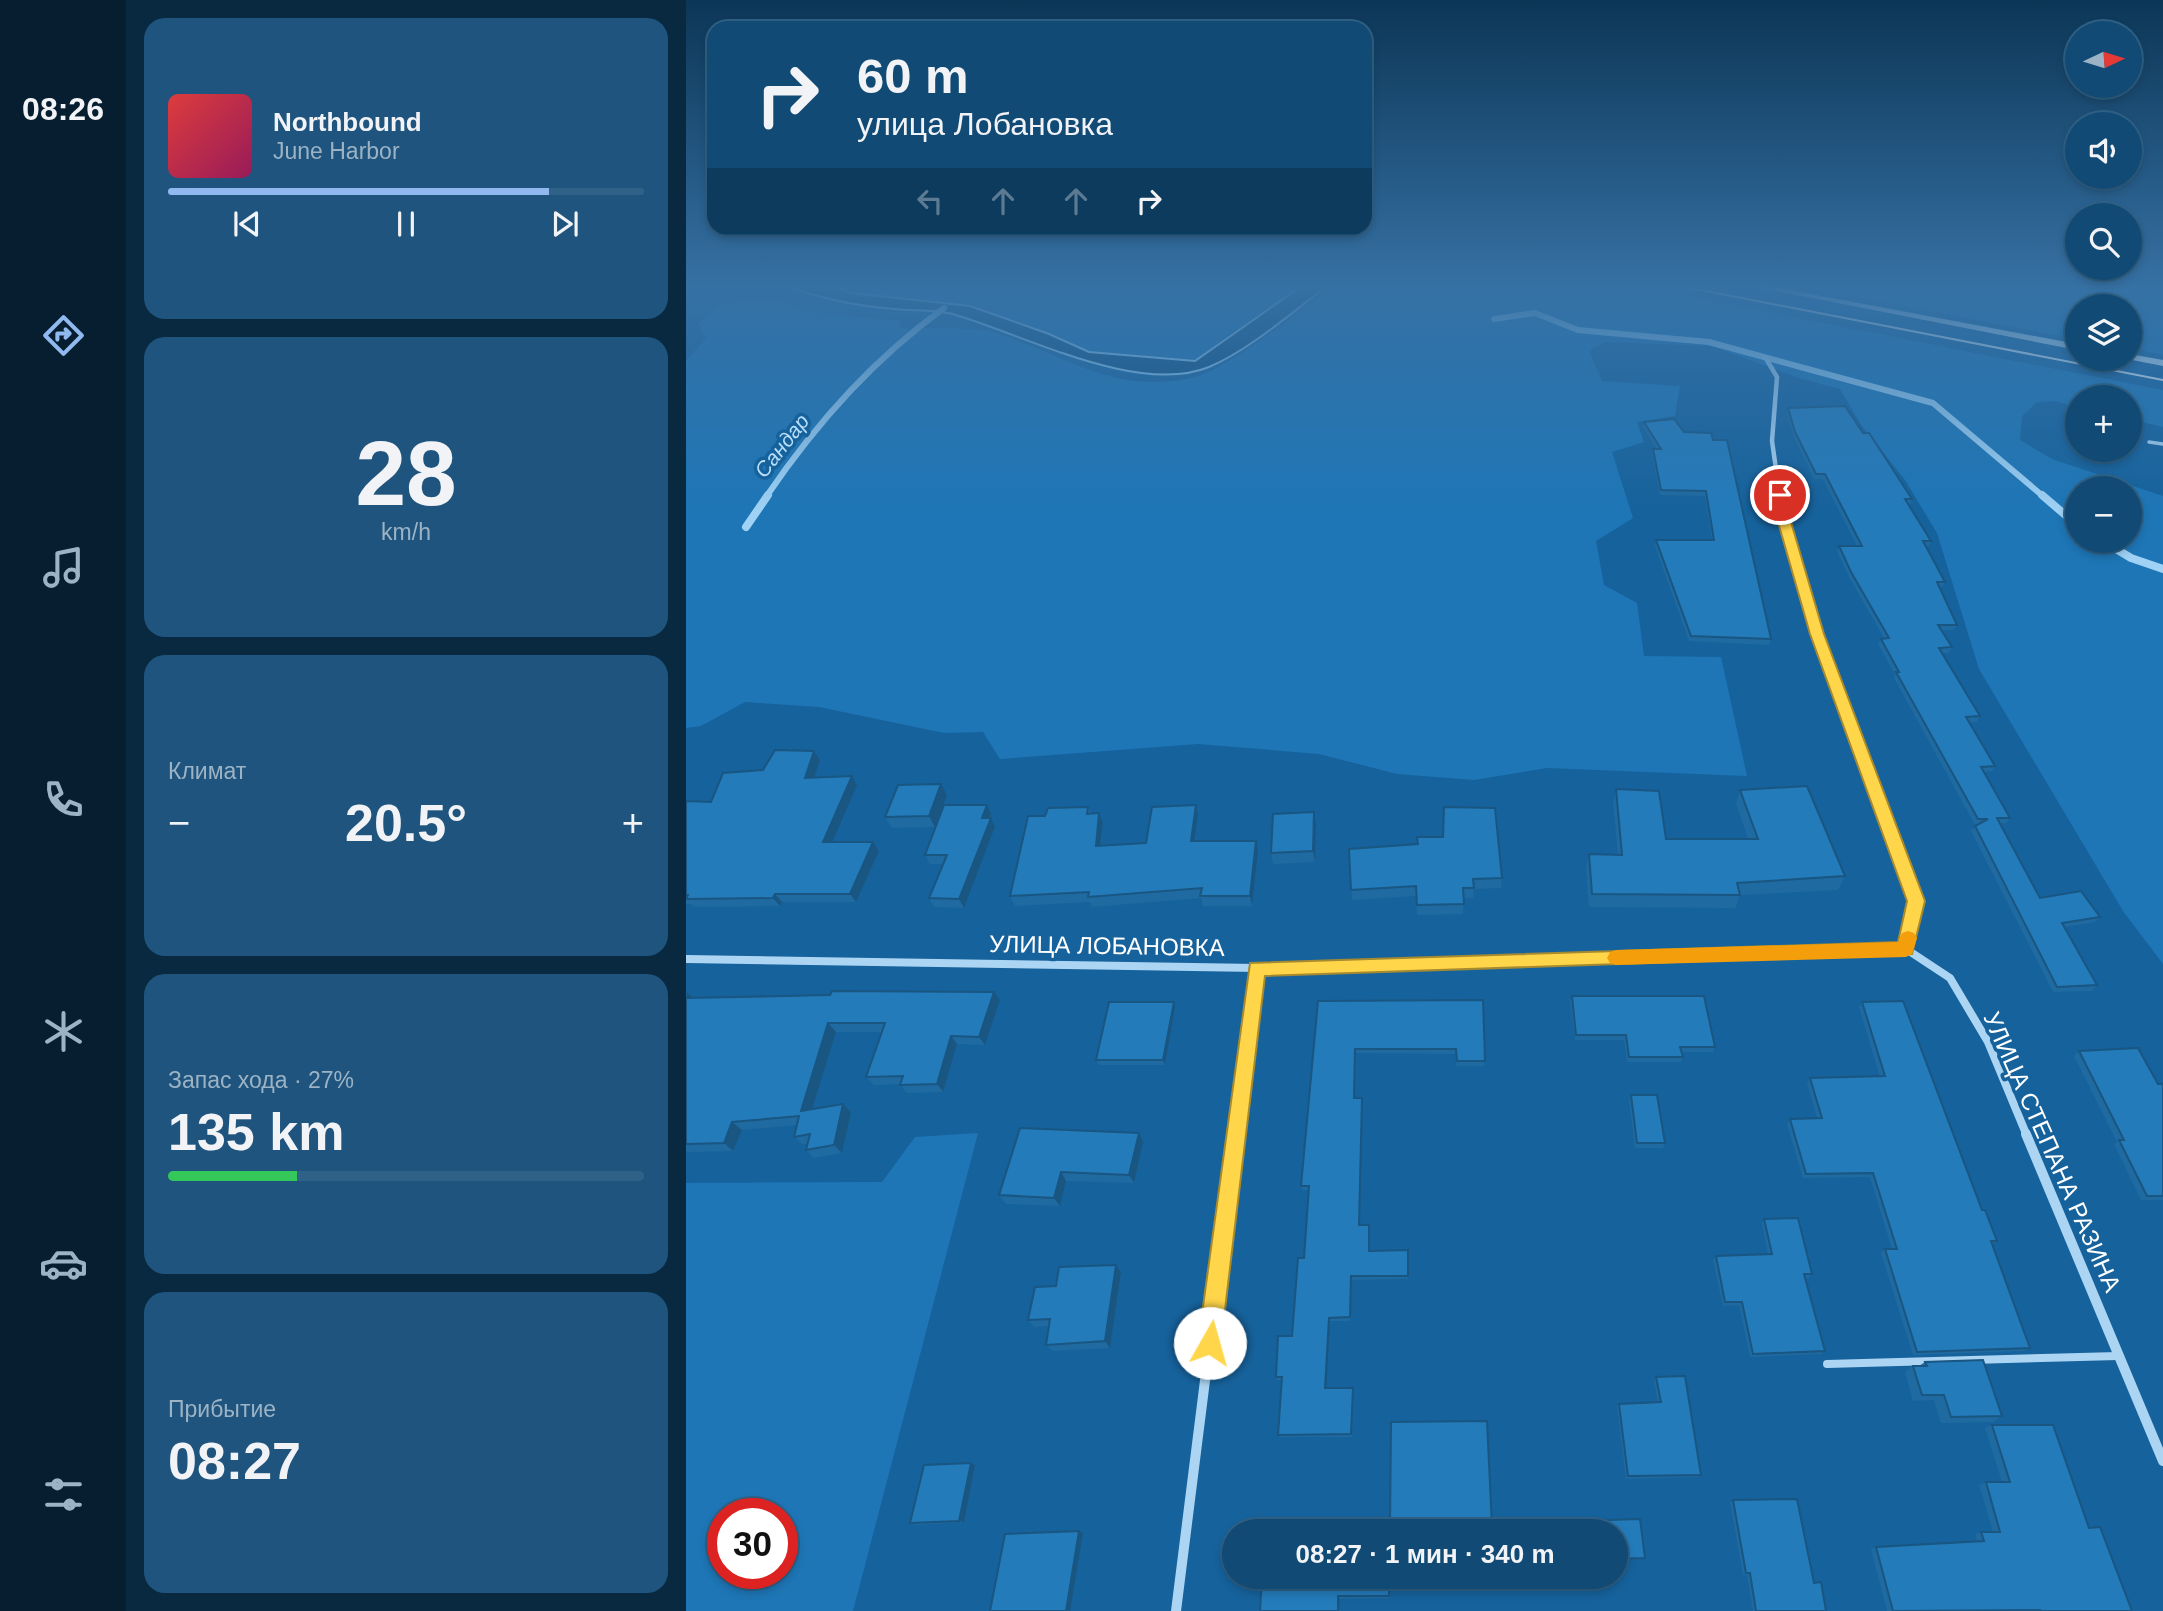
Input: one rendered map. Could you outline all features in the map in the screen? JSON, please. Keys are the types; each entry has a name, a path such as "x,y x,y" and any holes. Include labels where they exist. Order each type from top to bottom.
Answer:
{"street":[{"path":"1767,360 1777,377 1772,441 1784,522 1817,634 1916,901 1906,949"},
{"name":"УЛИЦА ЛОБАНОВКА","path":"686,959 1257,968 1906,949"},
{"name":"УЛИЦА СТЕПАНА РАЗИНА","path":"1906,949 1950,978 1988,1042 2163,1461"},
{"path":"1177,1611 1257,968"}],"lane":[{"path":"2149,442 2163,444"},
{"path":"1827,1364 2119,1356"}],"shaded area":[{"path":"687,360 1066,360 1113,377 1163,382 1206,373 1230,360 1593,360 1602,381 1680,386 1675,416 1637,422 1644,442 1612,452 1633,518 1596,541 1604,585 1637,603 1644,656 1721,657 1747,776 1547,768 1474,780 1397,774 1319,754 1198,744 1000,759 983,732 944,733 819,707 745,702 701,726 686,728"},
{"path":"1085,360 1224,360 1180,374 1149,374"},
{"path":"1750,360 2011,360 2138,385 2065,385 2065,404 2055,401 2037,402 2022,416 2020,440 2052,459 2103,476 2065,476 2065,553 2142,553 2142,489 2163,496 2163,964 2123,911 1979,669 1937,533 1905,480 1861,425 1840,389"},
{"path":"2142,386 2163,390 2163,427 2142,422"},
{"path":"978,1133 853,1611 686,1611 686,1183 882,1182 915,1137"}],"building":[{"path":"1845,406 1863,433 1869,433 1912,499 1905,499 1931,541 1923,541 1945,582 1937,582 1957,625 1938,625 1952,647 1939,648 1980,716 1966,717 1995,766 1981,767 2010,818 1997,818 2040,898 2081,891 2100,917 2062,923 2097,985 2057,987 1975,826 1988,819 1978,819 1896,672 1899,672 1881,639 1889,638 1839,546 1862,546 1825,474 1816,474 1795,432 1788,408"},
{"path":"1674,419 1684,432 1711,433 1713,440 1727,440 1771,639 1691,636 1656,540 1714,540 1706,491 1661,490 1653,449 1661,449 1644,422"},
{"path":"775,750 814,751 805,778 852,776 823,842 873,842 850,894 775,894 773,898 686,899 686,801 711,802 723,773 763,770"},
{"path":"941,784 929,816 885,817 898,785"},
{"path":"1807,786 1845,876 1737,883 1740,895 1592,894 1589,854 1622,855 1616,789 1659,791 1666,839 1758,839 1740,790"},
{"path":"944,805 987,805 982,818 991,818 959,899 929,898 947,855 925,855"},
{"path":"1196,805 1191,841 1256,841 1250,896 1200,896 1202,888 1088,897 1089,892 1010,896 1028,816 1045,816 1048,808 1088,807 1087,814 1099,813 1096,846 1146,843 1152,807"},
{"path":"1444,807 1495,808 1502,878 1473,879 1474,888 1463,888 1464,904 1417,905 1416,886 1351,890 1349,849 1418,844 1417,837 1443,837"},
{"path":"1314,812 1313,851 1271,853 1273,814"},
{"path":"832,991 994,992 979,1037 951,1036 937,1084 900,1085 903,1076 866,1077 885,1023 828,1023 801,1111 843,1104 834,1145 806,1150 810,1134 794,1137 799,1116 732,1122 724,1143 686,1144 686,998 830,995"},
{"path":"1572,996 1704,996 1715,1047 1680,1047 1683,1057 1629,1057 1626,1035 1576,1035"},
{"path":"1483,1000 1485,1061 1457,1061 1456,1049 1355,1049 1354,1098 1362,1098 1359,1225 1369,1225 1369,1251 1408,1250 1408,1276 1351,1276 1350,1317 1329,1318 1325,1388 1353,1388 1351,1434 1278,1435 1282,1377 1276,1377 1278,1336 1292,1336 1298,1258 1304,1258 1309,1186 1301,1186 1318,1001"},
{"path":"1903,1001 1982,1210 1985,1210 1997,1241 1991,1241 2030,1348 1917,1352 1885,1249 1897,1249 1873,1173 1806,1174 1790,1119 1822,1118 1810,1078 1885,1076 1862,1002"},
{"path":"1109,1002 1174,1002 1163,1060 1096,1060"},
{"path":"2138,1048 2158,1084 2163,1084 2163,1196 2147,1196 2119,1140 2124,1140 2079,1051"},
{"path":"1631,1095 1657,1095 1665,1143 1637,1143"},
{"path":"1020,1128 1139,1133 1129,1175 1061,1172 1054,1198 999,1195"},
{"path":"1798,1218 1812,1274 1804,1274 1825,1351 1753,1354 1742,1302 1725,1302 1716,1256 1772,1254 1764,1219"},
{"path":"1116,1265 1105,1341 1046,1345 1050,1319 1028,1320 1035,1287 1056,1286 1059,1267"},
{"path":"1983,1360 2002,1416 1951,1417 1944,1395 1922,1395 1913,1366 1927,1366 1925,1362"},
{"path":"1685,1376 1701,1475 1628,1476 1619,1404 1661,1402 1656,1377"},
{"path":"1487,1421 1492,1519 1390,1519 1391,1422"},
{"path":"1992,1425 2053,1425 2089,1528 2100,1527 2132,1611 1893,1611 1876,1547 1984,1541 1981,1532 2000,1532 1986,1482 2010,1482"},
{"path":"971,1463 959,1521 910,1523 924,1465"},
{"path":"1797,1499 1814,1583 1821,1582 1826,1611 1756,1611 1733,1500"},
{"path":"1628,1519 1640,1519 1645,1558 1628,1559"},
{"path":"1079,1531 1066,1611 990,1611 1005,1534"},
{"path":"1261,1589 1389,1589 1389,1596 1338,1596 1338,1611 1260,1611"}],"waterway":[{"name":"Сандар","path":"766,497 825,419 882,360"},
{"path":"1776,360 1933,403 2044,497"},
{"name":"Сандар","path":"746,527 768,495"},
{"path":"2042,495 2065,515"},
{"path":"2123,553 2163,569"}],"tram line":[{"path":"2061,360 2163,380"}],"slow traffic":[{"path":"1616,958 1906,949 1908,938"}],"route":[{"path":"1210,1343 1257,968 1906,949 1916,901 1817,634 1784,522 1780,495"}]}
